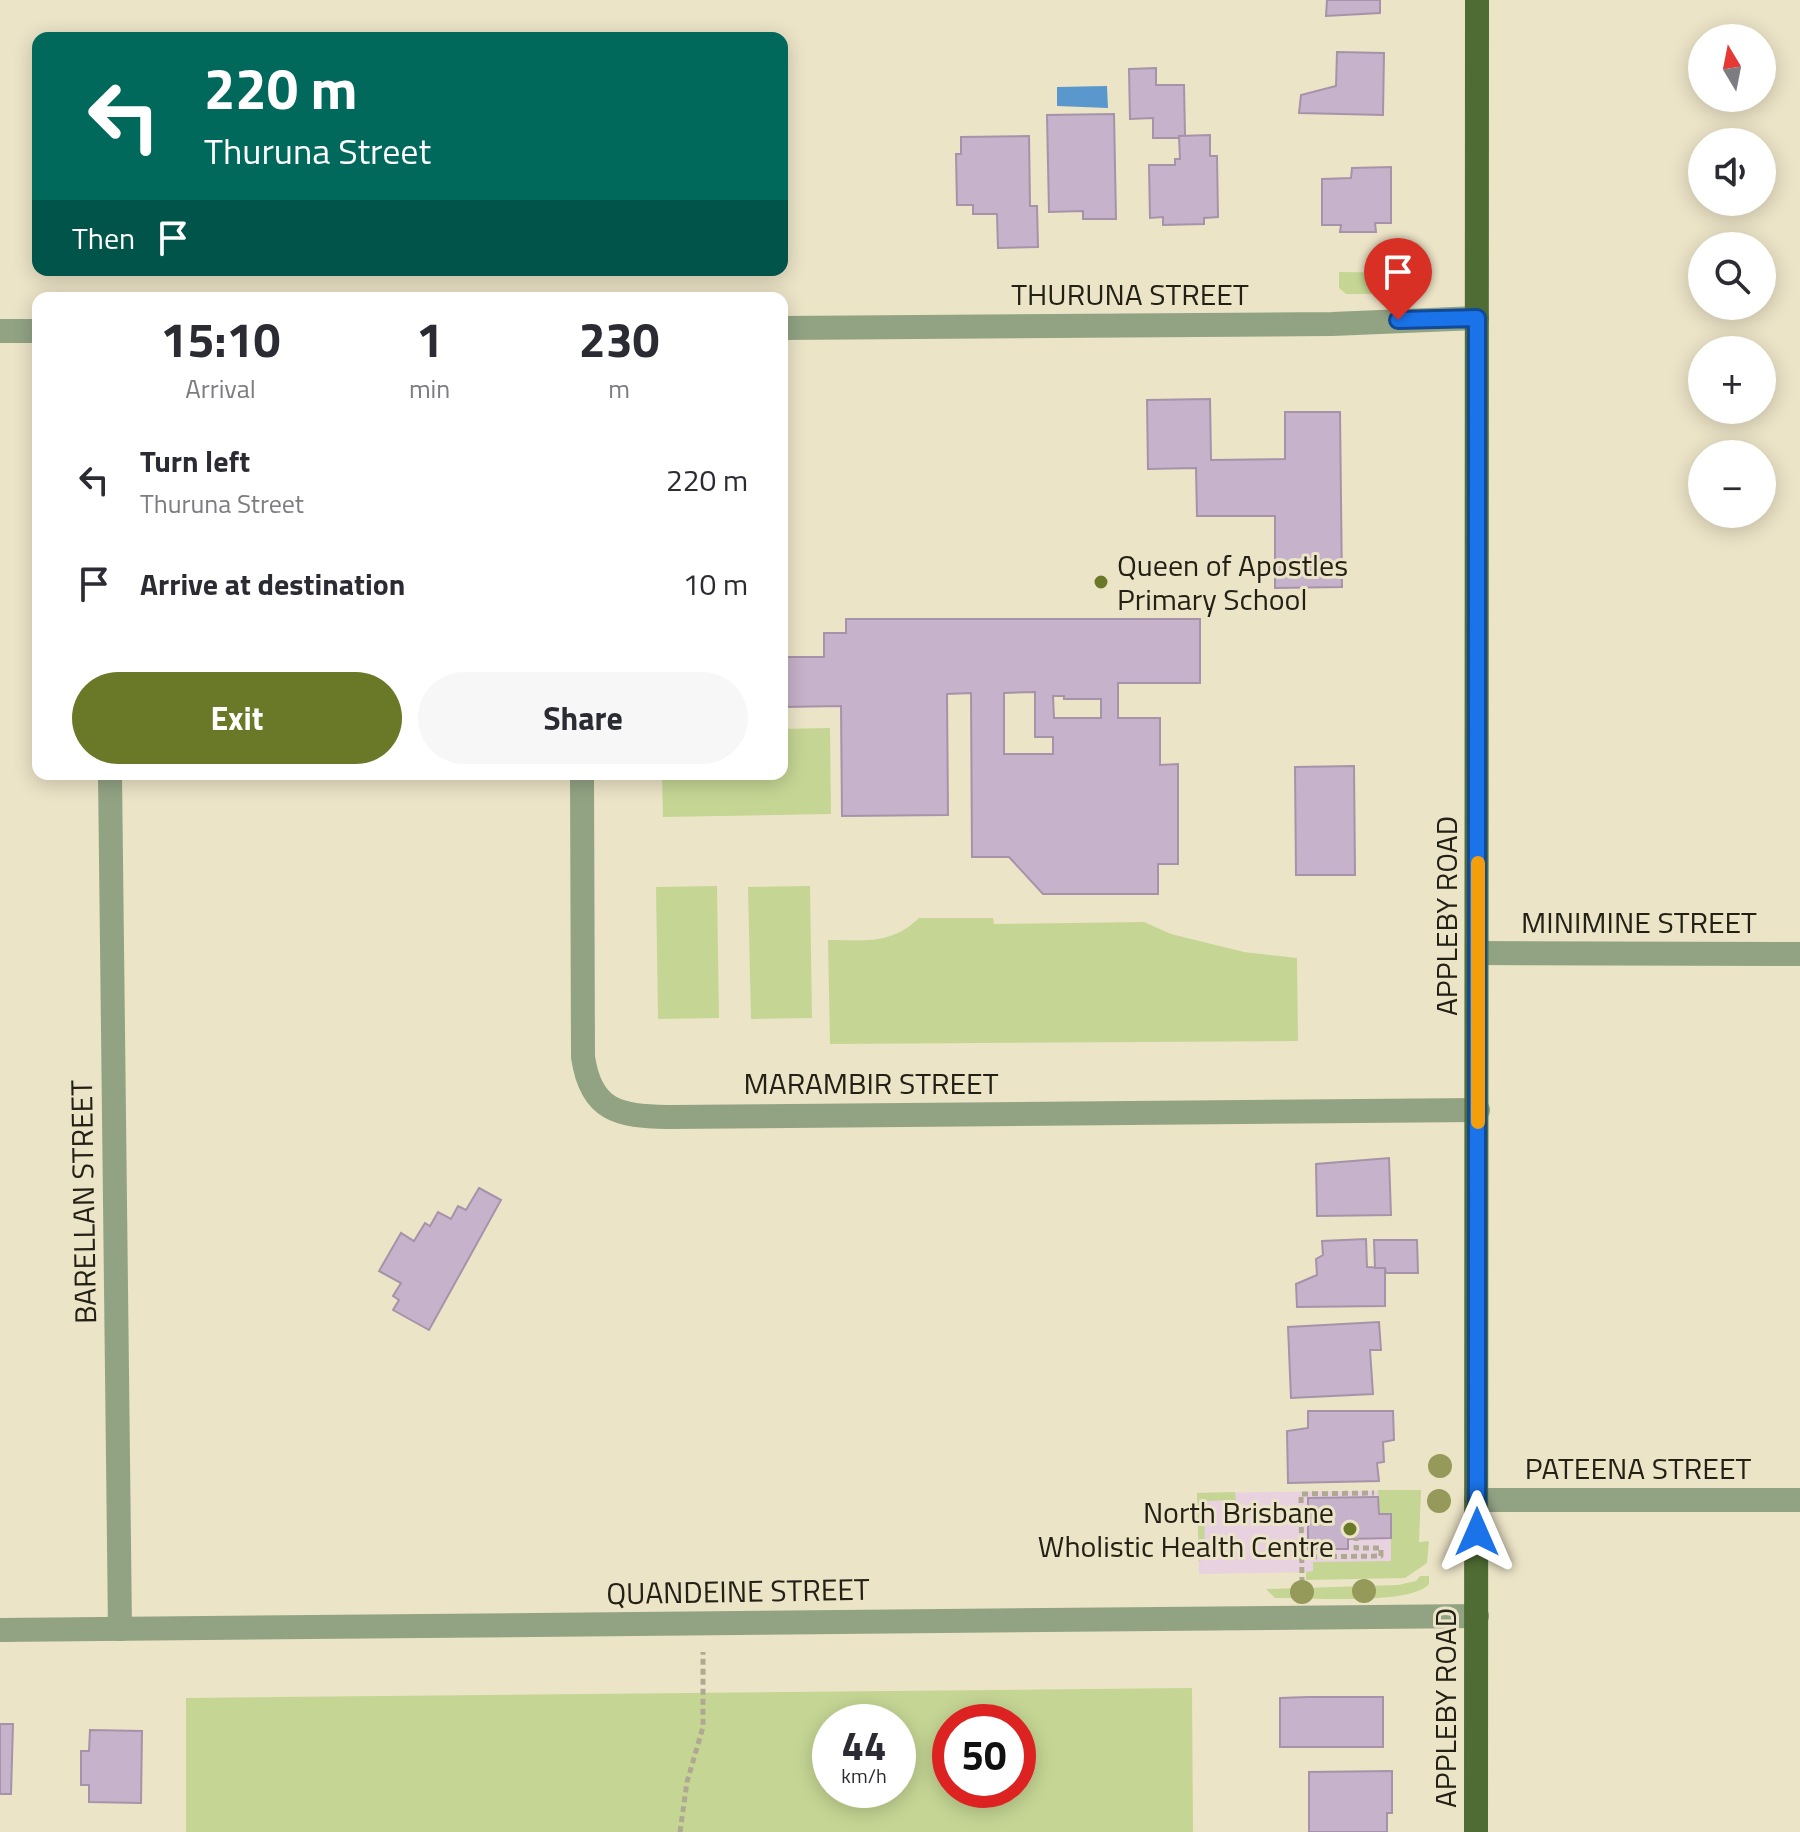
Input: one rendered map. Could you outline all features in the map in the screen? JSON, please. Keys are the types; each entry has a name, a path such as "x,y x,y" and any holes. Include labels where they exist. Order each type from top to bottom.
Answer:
{"main road":[{"name":"APPLEBY ROAD","path":"1476,1832 1477,0"}],"street":[{"name":"THURUNA STREET","path":"788,328 1332,324 1477,318"},
{"path":"0,331 32,331"},
{"name":"BARELLAN STREET","path":"110,780 120,1629"},
{"name":"MARAMBIR STREET","path":"582,780 583,1057 590,1088 611,1109 644,1117 1478,1110"},
{"name":"MINIMINE STREET","path":"1478,953 1800,954"},
{"name":"PATEENA STREET","path":"1476,1500 1800,1500"},
{"name":"QUANDEINE STREET","path":"0,1630 1477,1616"}],"path":[{"path":"1302,1583 1301,1494 1374,1493"},
{"path":"1301,1557 1381,1556 1381,1548 1356,1548 1356,1538"},
{"path":"680,1832 687,1782 703,1727 703,1624"}],"shaded area":[{"path":"1421,1490 1418,1549 1379,1571 1199,1574 1197,1493"}],"green space":[{"path":"1339,272 1421,273 1427,281 1425,287 1402,294 1346,294 1339,288"},
{"path":"830,728 831,814 663,817 662,780 788,780 788,729"},
{"path":"717,886 719,1018 658,1019 656,887"},
{"path":"810,886 812,1018 751,1019 748,887"},
{"path":"919,918 993,918 994,924 1144,922 1171,934 1244,952 1297,958 1298,1041 830,1044 828,940 888,937 909,927"},
{"path":"1378,1490 1421,1490 1419,1542 1429,1541 1427,1563 1405,1578 1306,1580 1306,1572 1313,1571 1313,1562 1391,1561 1391,1514 1379,1514"},
{"path":"1235,1492 1236,1500 1204,1501 1205,1559 1199,1561 1197,1493"},
{"path":"1420,1576 1429,1576 1429,1584 1418,1591 1381,1598 1275,1598 1266,1589 1398,1585 1416,1581"},
{"path":"1192,1688 1193,1832 186,1832 186,1698"}],"water":[{"path":"1107,86 1108,108 1057,106 1057,87"}],"building":[{"path":"1327,0 1380,0 1380,13 1326,16"},
{"path":"1337,52 1384,53 1383,115 1299,113 1301,95 1336,86"},
{"path":"1156,68 1156,85 1184,85 1185,135 1180,138 1153,138 1153,118 1130,119 1129,69"},
{"path":"1114,114 1116,219 1083,219 1083,211 1049,212 1047,115"},
{"path":"1210,135 1210,156 1217,156 1218,217 1204,218 1204,224 1163,225 1163,217 1150,218 1149,165 1175,165 1175,159 1180,159 1179,136"},
{"path":"1029,136 1030,206 1037,206 1038,247 998,248 997,214 973,214 973,205 957,205 956,154 961,154 961,137"},
{"path":"1391,167 1391,223 1375,223 1376,232 1340,232 1341,225 1322,225 1322,179 1351,178 1352,168"},
{"path":"1210,399 1211,460 1285,459 1285,412 1340,412 1342,587 1275,588 1275,516 1197,516 1196,468 1148,469 1147,400"},
{"path":"846,619 1200,619 1200,683 1118,683 1118,718 1160,718 1160,765 1178,764 1178,864 1158,864 1158,894 1043,894 1009,857 972,857 971,693 947,694 948,815 842,816 841,706 788,707 788,657 824,657 824,633 846,633","holes":["1035,692 1035,737 1053,737 1053,754 1004,754 1004,693","1053,696 1064,696 1064,699 1101,699 1101,718 1054,718"]},
{"path":"1354,766 1355,875 1296,875 1295,767"},
{"path":"1389,1158 1391,1215 1317,1216 1316,1164"},
{"path":"479,1188 501,1200 429,1330 393,1310 399,1300 393,1296 401,1283 379,1271 401,1233 414,1241 425,1223 430,1226 438,1212 451,1219 458,1206 466,1210"},
{"path":"1366,1239 1367,1267 1385,1268 1385,1306 1297,1307 1296,1284 1317,1275 1316,1259 1323,1255 1322,1241"},
{"path":"1374,1240 1417,1240 1418,1273 1386,1273 1385,1268 1375,1268"},
{"path":"1379,1322 1381,1350 1370,1350 1373,1394 1291,1398 1288,1327"},
{"path":"1308,1411 1393,1411 1394,1440 1383,1442 1384,1462 1377,1463 1379,1481 1288,1483 1287,1431 1308,1428"},
{"name":"North Brisbane Wholistic Health Centre","path":"1378,1497 1379,1514 1391,1514 1391,1538 1348,1539 1348,1549 1308,1549 1308,1498"},
{"path":"1383,1697 1383,1747 1280,1747 1280,1698"},
{"path":"0,1724 13,1724 11,1794 0,1794"},
{"path":"90,1730 142,1731 141,1803 89,1802 89,1785 81,1785 81,1751 89,1751"},
{"path":"1392,1771 1392,1813 1387,1813 1387,1832 1309,1832 1309,1772"}],"slow traffic":[{"path":"1478,863 1478,1122"}],"place":[{"name":"Queen of Apostles Primary School","path":"1101,582"},
{"name":"North Brisbane Wholistic Health Centre","path":"1350,1529"}],"route":[{"path":"1398,320 1477,318 1477,1532"}]}
